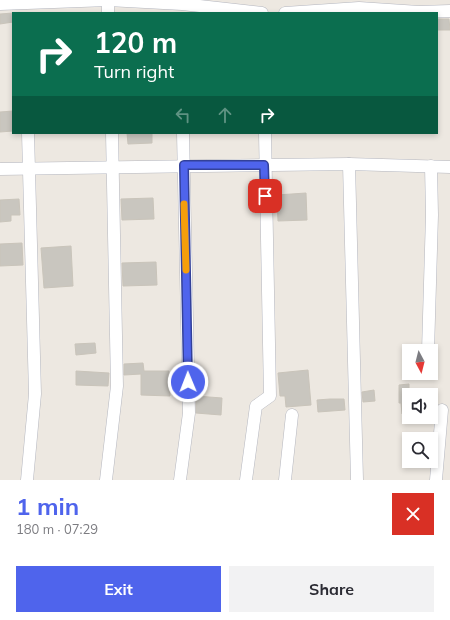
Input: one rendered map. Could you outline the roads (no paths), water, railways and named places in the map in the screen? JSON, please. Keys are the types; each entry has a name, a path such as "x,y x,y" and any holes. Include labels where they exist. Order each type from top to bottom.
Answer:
{"street":[{"path":"108,0 108,12"},
{"path":"0,4 27,6 108,0 251,12"},
{"path":"300,12 359,8 419,12 450,11"},
{"path":"27,480 35,394 28,134"},
{"path":"106,480 117,386 112,134"},
{"path":"180,480 189,413 183,134"},
{"path":"246,480 256,406 270,396 264,134"},
{"path":"0,169 184,165 349,164 450,167"},
{"path":"349,164 357,480"},
{"path":"428,344 432,215 431,166"},
{"path":"436,480 442,410"},
{"path":"285,480 292,415"}]}
